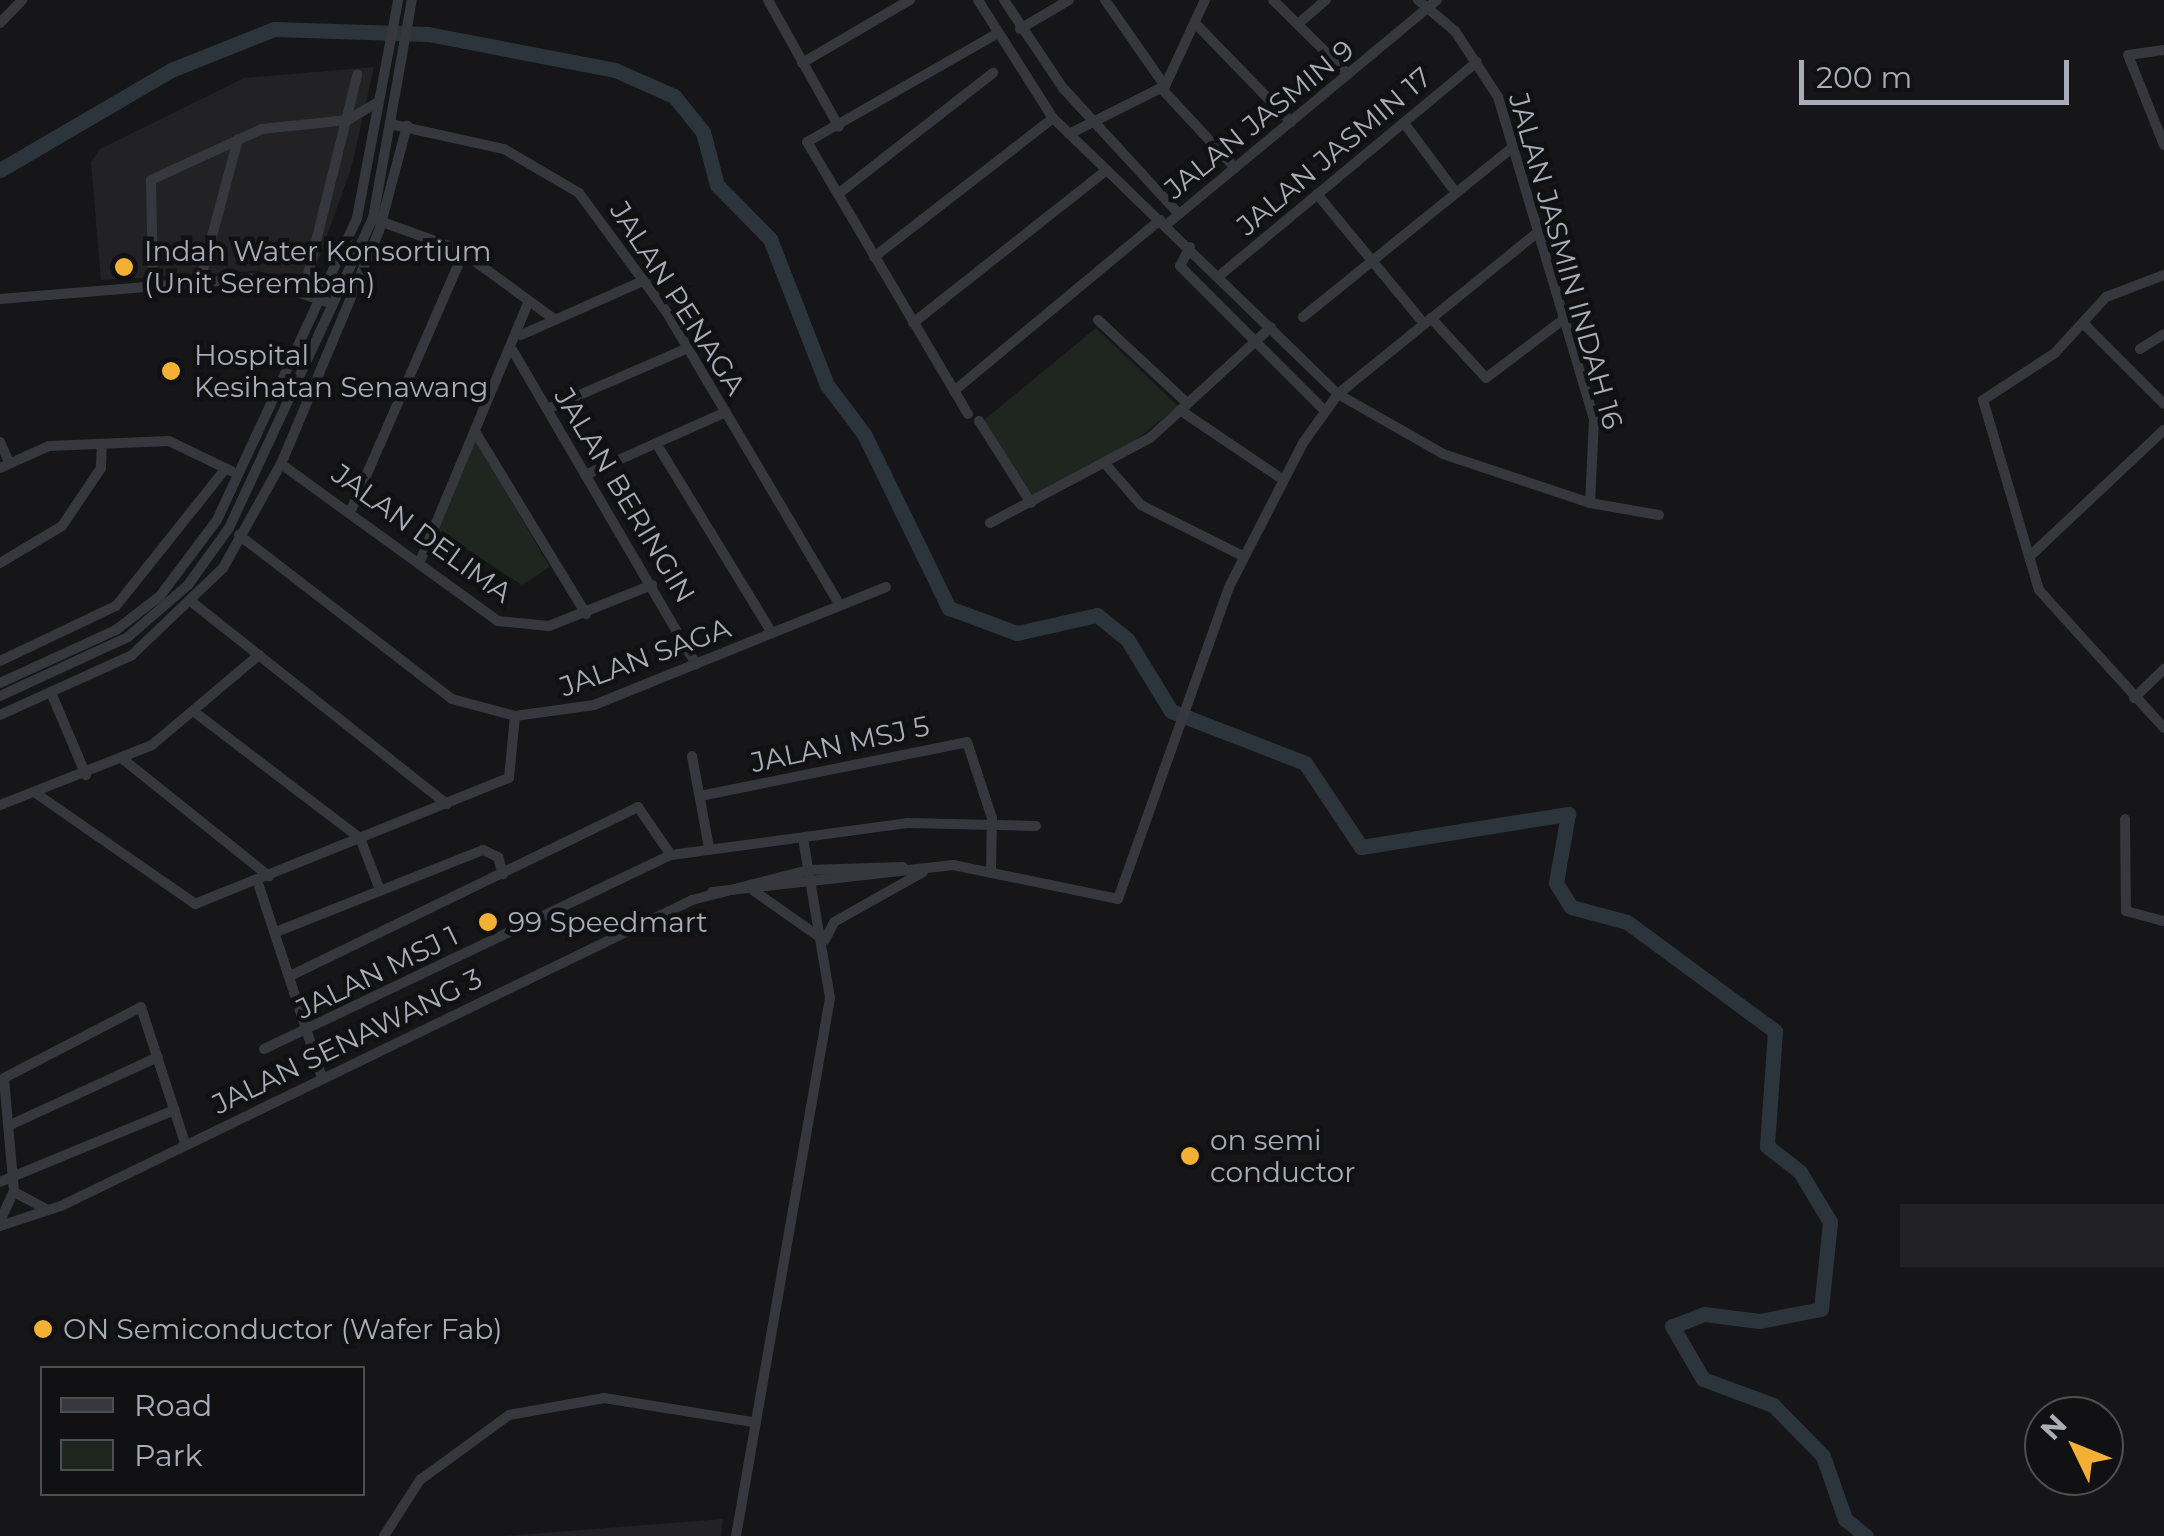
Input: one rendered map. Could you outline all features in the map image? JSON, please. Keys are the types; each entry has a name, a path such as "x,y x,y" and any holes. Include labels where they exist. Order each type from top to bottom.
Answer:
{"street":[{"path":"0,23 22,0"},
{"path":"0,683 116,630 160,596 238,474 322,301 357,218 399,0"},
{"path":"0,696 128,637 188,586 229,528 337,306 372,218 412,0"},
{"path":"768,0 838,127"},
{"path":"802,62 910,0"},
{"path":"978,0 996,34 1053,118 1338,394 1443,454 1590,503 1659,515"},
{"path":"1004,0 1020,29 1092,123 1179,214"},
{"path":"1020,29 1069,0"},
{"path":"1069,134 1163,87 1174,73 1205,0"},
{"path":"1273,0 1348,74"},
{"path":"1298,24 1326,0"},
{"name":"JALAN JASMIN INDAH 16","path":"1418,0 1432,4 1477,62 1513,147 1594,419 1590,503"},
{"path":"1106,1 1163,87 1235,168"},
{"name":"JALAN JASMIN 9","path":"954,391 1163,222 1179,214 1432,4"},
{"path":"1195,23 1291,122"},
{"path":"968,414 807,142 996,34"},
{"path":"2164,50 2128,55 2164,145"},
{"name":"JALAN JASMIN 17","path":"1219,276 1477,62"},
{"path":"838,194 993,72"},
{"path":"303,294 358,75"},
{"path":"153,285 151,180 238,139 348,120 380,99"},
{"path":"874,257 1053,118"},
{"path":"348,120 373,139"},
{"path":"1404,123 1456,193"},
{"name":"JALAN PENAGA","path":"390,124 504,150 560,177 645,280 840,606"},
{"path":"0,715 52,695 132,655 193,602 243,538 281,464 382,222 407,126"},
{"path":"200,282 238,139"},
{"path":"1304,317 1513,147"},
{"path":"914,323 1106,170"},
{"path":"1317,194 1372,262 1486,378 1564,319"},
{"path":"382,222 464,252 554,319"},
{"path":"811,876 953,865 990,868 1118,899 1243,556 1282,479 1324,410 1338,394 1538,232"},
{"path":"1190,247 1180,266 1252,344 1324,410"},
{"path":"352,508 464,252"},
{"path":"2164,275 2106,298 2086,326 1983,400 2039,590 2164,728"},
{"path":"0,299 253,278 337,306"},
{"path":"520,335 645,280"},
{"path":"420,559 520,335 529,302"},
{"path":"1098,320 1184,407 1282,479"},
{"path":"2086,326 2164,404"},
{"path":"990,523 1108,467 1184,407 1271,327"},
{"path":"2140,349 2164,334"},
{"path":"547,409 688,348"},
{"name":"JALAN BERINGIN","path":"513,351 696,664"},
{"path":"585,474 726,412"},
{"path":"979,421 1031,504"},
{"path":"2029,556 2164,430"},
{"path":"476,433 586,614"},
{"path":"0,442 4,465 49,446 181,443 238,474"},
{"path":"656,443 772,633"},
{"path":"0,563 62,526 101,468 102,445"},
{"name":"JALAN DELIMA","path":"281,464 352,508 498,620 549,626 652,585"},
{"path":"1108,467 1141,505 1243,556"},
{"path":"0,661 116,606 226,468"},
{"name":"JALAN SAGA","path":"229,528 452,699 516,716 594,706 886,587"},
{"path":"193,602 447,804"},
{"path":"0,804 124,760 197,714 260,655"},
{"path":"2134,698 2164,669"},
{"path":"52,695 86,775"},
{"path":"197,714 360,838 380,890"},
{"path":"37,794 186,905 269,876 514,773 516,716"},
{"name":"JALAN MSJ 5","path":"700,796 967,742 992,818"},
{"path":"692,756 709,848"},
{"path":"124,760 269,876"},
{"path":"290,976 638,807 671,855"},
{"path":"990,868 992,818"},
{"name":"JALAN MSJ 1","path":"264,1049 671,855 992,818 1036,826"},
{"path":"2125,819 2126,911 2164,921"},
{"path":"739,1536 753,1422 830,998 824,942 803,840"},
{"path":"276,932 483,850 498,857 503,874"},
{"path":"824,942 834,922 892,886 953,865"},
{"name":"JALAN SENAWANG 3","path":"712,892 811,876"},
{"name":"JALAN SENAWANG 3","path":"0,1224 52,1209 712,892 811,876"},
{"path":"259,886 322,1078"},
{"path":"738,890 778,900 824,942"},
{"path":"0,1224 13,1185 4,1078 141,1007 185,1143"},
{"path":"8,1126 158,1057"},
{"path":"0,1182 13,1185 175,1110"},
{"path":"13,1185 30,1206 52,1209"},
{"path":"384,1536 420,1480 509,1415 604,1398 753,1422"}],"shaded area":[{"path":"374,67 351,169 309,285 258,271 101,280 91,162 100,149 244,78"},
{"path":"1900,1204 2164,1204 2164,1267 1900,1267"},
{"path":"723,1519 721,1536 504,1536"}],"green space":[{"path":"1096,328 1178,406 1108,463 1033,499 984,420"},
{"path":"475,439 550,567 522,585 437,530"}],"waterway":[{"path":"0,170 171,70 274,29 428,34 615,70 674,96 703,132 717,185 770,239 827,385 864,434 949,608 1017,633 1097,615 1127,639 1171,711 1305,763 1361,847 1568,814 1556,883 1571,907 1627,922 1775,1031 1767,1146 1800,1172 1830,1222 1821,1309 1759,1321 1704,1314 1672,1326 1703,1379 1773,1405 1823,1456 1845,1519 1866,1536"}],"place":[{"name":"Indah Water Konsortium (Unit Seremban)","path":"124,267"},
{"name":"Hospital Kesihatan Senawang","path":"171,371"},
{"name":"99 Speedmart","path":"488,922"},
{"name":"on semi conductor","path":"1190,1156"},
{"name":"ON Semiconductor (Wafer Fab)","path":"43,1329"}]}
